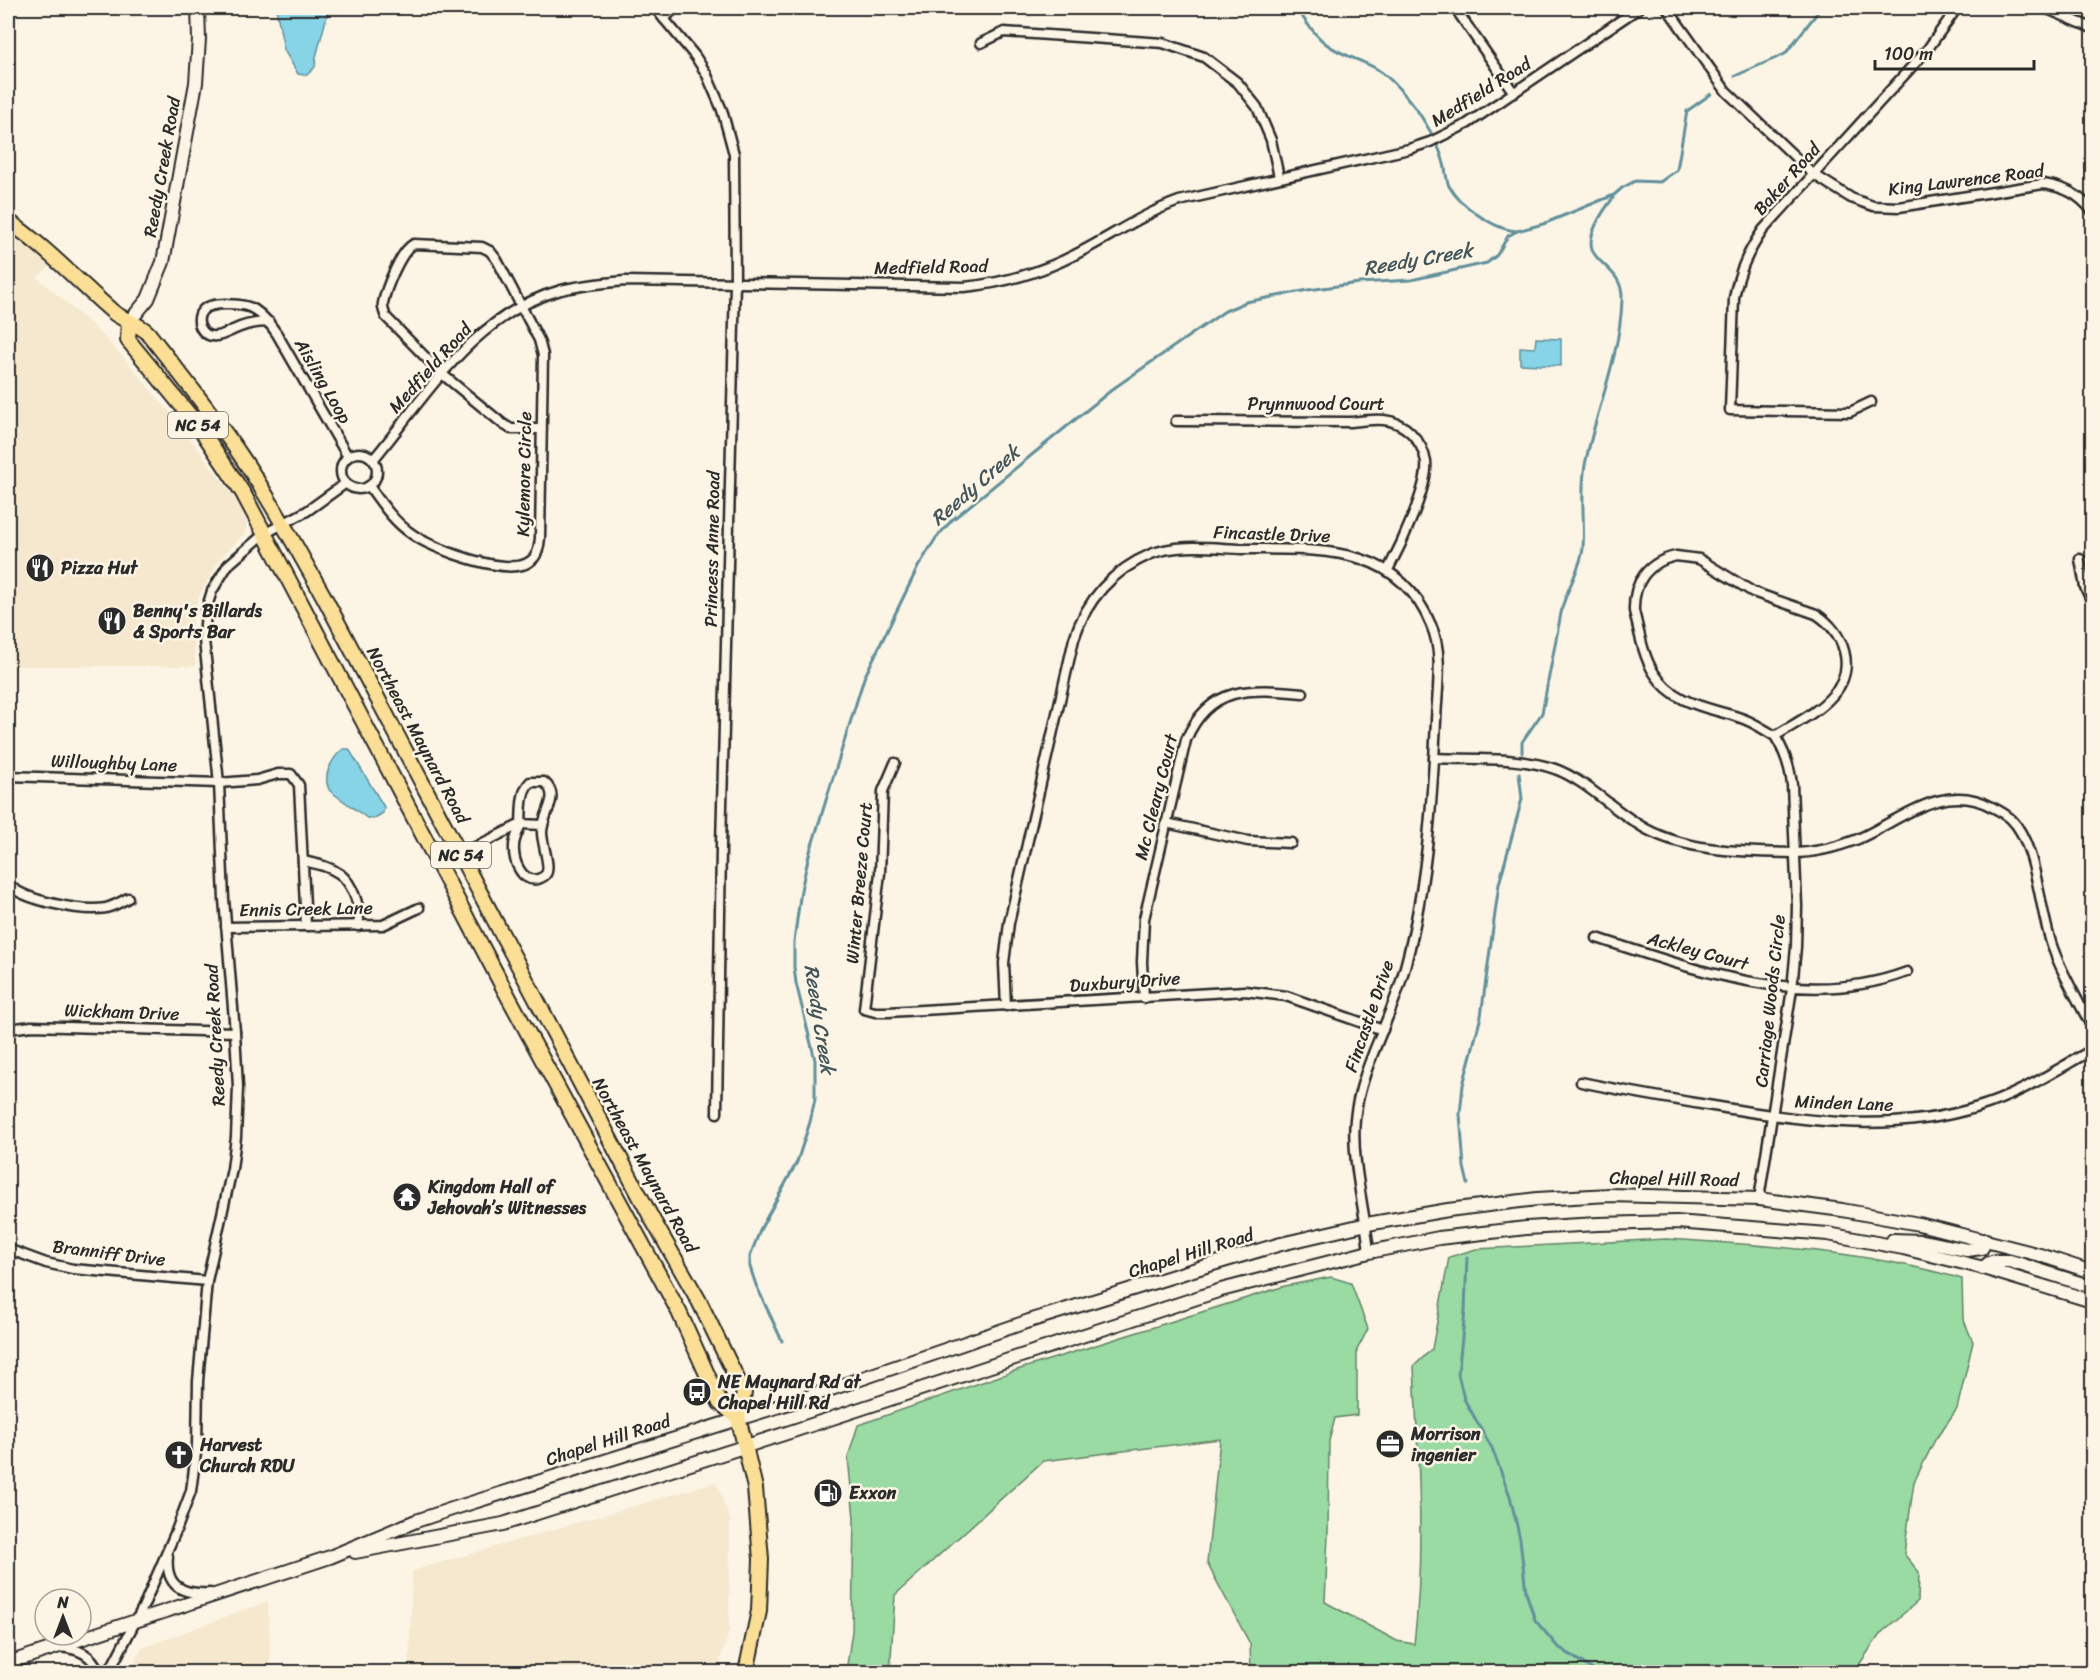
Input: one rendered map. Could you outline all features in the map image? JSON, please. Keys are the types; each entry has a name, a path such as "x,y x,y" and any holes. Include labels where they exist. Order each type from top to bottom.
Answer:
{"main road":[{"name":"Reedy Creek Road","path":"129,322 148,299 163,262 196,83 199,39 198,8"},
{"name":"Northeast Maynard Road","path":"8,221 116,314 141,326 148,333 212,414 244,459 284,524 461,854 651,1217 683,1271 744,1393 738,1417 743,1446 755,1488 760,1559 759,1611 746,1672"},
{"name":"NC 54","path":"129,322 128,340 200,428 243,493 502,985 679,1312 720,1403 738,1417"},
{"name":"Chapel Hill Road","path":"93,1636 330,1557 416,1521 738,1417 805,1398 1077,1306 1281,1244 1366,1224 1448,1210 1537,1199 1610,1195 1759,1199 1897,1220 1986,1240 2092,1272"},
{"name":"Chapel Hill Road","path":"330,1557 503,1524 1221,1290 1369,1252 1438,1238 1598,1224 1676,1222 1828,1234 1903,1248 1983,1268 2092,1301"},
{"path":"1862,1240 1921,1241 1973,1250 1982,1248 1986,1240"},
{"path":"1983,1268 1995,1261 2010,1261 2092,1287"},
{"name":"Chapel Hill Road","path":"8,1663 60,1647"}],"street":[{"name":"Princess Anne Road","path":"655,8 695,56 706,73 729,129 734,154 735,283 717,1113"},
{"path":"664,19 675,8"},
{"path":"1455,8 1514,93"},
{"name":"Medfield Road","path":"369,486 376,477 377,471 373,460 442,374 476,338 521,307 560,291 590,284 625,281 964,287 994,283 1053,265 1147,213 1172,203 1430,142 1467,124 1639,8"},
{"name":"King Lawrence Road","path":"1667,8 1726,91 1813,174 1851,198 1873,206 1899,207 2043,184 2076,194 2092,210"},
{"name":"Baker Road","path":"1871,402 1850,412 1730,410 1734,298 1740,270 1763,230 1927,50 1950,20 1956,8"},
{"path":"2045,8 2092,28"},
{"path":"981,43 1004,32 1136,40 1162,43 1191,51 1216,64 1250,96 1265,124 1279,177"},
{"name":"Kylemore Circle","path":"369,486 398,523 434,548 465,558 512,567 522,566 532,561 539,548 543,355 539,340 495,256 482,247 414,244 407,247 383,304 383,312 442,374"},
{"name":"Aisling Loop","path":"269,322 250,324 215,337 205,334 200,327 199,318 203,310 221,304 248,306 269,322 348,458"},
{"path":"442,374 511,429 542,429"},
{"name":"Prynnwood Court","path":"1176,421 1351,422 1374,418 1403,426 1415,437 1423,450 1426,463 1425,474 1421,492 1388,570"},
{"path":"369,486 354,489 346,483 342,473 344,462 353,455 364,454 373,460"},
{"path":"264,534 307,511 346,483"},
{"name":"Reedy Creek Road","path":"109,1672 136,1622 168,1550 186,1507 193,1476 197,1446 200,1352 207,1281 232,1169 238,1087 226,927 219,783 204,639 206,610 212,591 228,565 264,534"},
{"name":"Fincastle Drive","path":"1006,1006 1004,963 1009,923 1074,639 1092,599 1109,581 1130,565 1152,554 1183,548 1333,552 1357,556 1388,570 1407,586 1419,602 1431,625 1437,645 1439,665 1434,758 1423,877 1414,927 1401,982 1364,1080 1355,1117 1356,1155 1369,1252"},
{"path":"1676,556 1699,559 1753,592 1816,614 1837,633 1846,659 1845,671 1839,686 1827,701 1775,736 1739,717 1679,698 1669,691 1653,671 1634,611 1638,583 1650,568 1667,558 1676,556"},
{"path":"2080,559 2085,587 2092,602"},
{"name":"Mc Cleary Court","path":"1144,998 1143,929 1186,740 1193,724 1200,715 1225,696 1240,691 1272,690 1303,693"},
{"name":"Carriage Woods Circle","path":"1759,1199 1792,989 1797,906 1790,766 1775,736"},
{"path":"1434,758 1542,765 1571,777 1646,829 1664,837 1701,847 1795,853 1838,846 1859,838 1923,805 1942,799 1976,800 2011,819 2025,840 2043,917 2054,951 2092,1028"},
{"name":"Winter Breeze Court","path":"864,1009 880,873 883,791 895,763"},
{"name":"Willoughby Lane","path":"8,776 219,783 265,779 284,773 291,774 299,785 303,861"},
{"path":"536,780 544,782 552,792 552,800 542,825 548,869 541,878 534,880 523,876 519,871 514,846 521,824 523,794 530,782 536,780"},
{"path":"1166,823 1248,841 1291,843"},
{"path":"461,854 521,824 542,825"},
{"path":"306,926 303,861 323,865 341,874 358,905 360,917 358,926"},
{"path":"8,884 24,895 61,905 108,908 128,898"},
{"name":"Ennis Creek Lane","path":"226,927 383,925 419,908"},
{"name":"Ackley Court","path":"1597,938 1745,981 1792,989 1851,986 1884,981 1907,972"},
{"name":"Duxbury Drive","path":"864,1009 888,1012 1245,991 1263,992 1306,1002 1383,1030"},
{"name":"Wickham Drive","path":"8,1029 32,1026 235,1032"},
{"name":"Minden Lane","path":"1581,1082 1773,1116 1822,1122 1905,1122 1932,1119 1981,1107 2003,1098 2092,1050"},
{"name":"Branniff Drive","path":"8,1249 46,1263 73,1269 207,1281"},
{"name":"Reedy Creek Road","path":"168,1550 167,1566 170,1577 181,1590 200,1593 228,1591"},
{"path":"60,1647 81,1651 92,1658 99,1672"}],"shaded area":[{"path":"15,226 57,261 37,277 94,327 124,358 174,417 237,501 247,523 245,533 220,559 199,596 192,624 196,666 14,666 8,654 8,243"},
{"path":"716,1482 730,1519 729,1631 717,1672 409,1672 412,1571"},
{"path":"268,1601 271,1672 130,1672 142,1648"}],"green space":[{"path":"1666,1239 1778,1247 1853,1256 1926,1269 1962,1279 1963,1318 1973,1342 1957,1409 1935,1440 1914,1482 1904,1554 1919,1572 1918,1601 1881,1633 1854,1672 1251,1672 1250,1644 1207,1563 1220,1439 1043,1461 895,1595 890,1672 846,1672 852,1631 854,1518 848,1457 858,1425 1023,1368 1285,1286 1331,1277 1351,1283 1368,1329 1357,1350 1357,1415 1335,1418 1329,1441 1325,1602 1397,1641 1414,1644 1420,1540 1414,1366 1432,1349 1449,1257 1476,1249"}],"water":[{"path":"276,8 329,8 315,67 307,75 298,74 284,50"},
{"path":"1536,338 1561,339 1561,366 1520,364 1520,347 1535,348"},
{"path":"343,749 349,749 384,807 383,813 375,818 367,818 330,791 327,774 335,757"}],"waterway":[{"path":"1296,8 1325,43 1375,68 1387,76 1403,93 1433,136 1442,157 1449,186 1461,201 1488,221 1508,230 1517,231"},
{"name":"Reedy Creek","path":"1735,76 1785,54 1821,8"},
{"name":"Reedy Creek","path":"782,1341 756,1285 750,1267 750,1256 761,1228 797,1162 815,1099 815,1060 794,967 794,942 801,890 809,855 864,678 918,567 936,538 952,520 1114,388 1225,311 1246,302 1308,290 1359,283 1411,280 1487,263 1497,255 1508,236 1517,231 1543,224 1614,195 1635,181 1660,182 1677,170 1687,111 1711,94"},
{"path":"1522,753 1522,742 1542,713 1562,608 1582,556 1585,465 1617,342 1622,300 1620,285 1614,274 1592,250 1591,238 1598,221 1613,198"},
{"path":"1468,1184 1464,1167 1460,1114 1463,1085 1481,1016 1499,884 1522,799 1519,773"},
{"path":"1467,1258 1465,1311 1458,1374 1464,1399 1492,1448 1510,1496 1520,1539 1526,1592 1535,1620 1557,1646 1596,1672"}],"place":[{"name":"Pizza Hut","path":"40,568"},
{"name":"Benny's Billards & Sports Bar","path":"112,621"},
{"name":"Kingdom Hall of Jehovah’s Witnesses","path":"407,1197"},
{"name":"NE Maynard Rd at Chapel Hill Rd","path":"697,1392"},
{"name":"Morrison ingenier","path":"1390,1444"},
{"name":"Harvest Church RDU","path":"179,1455"},
{"name":"Exxon","path":"828,1493"}]}
